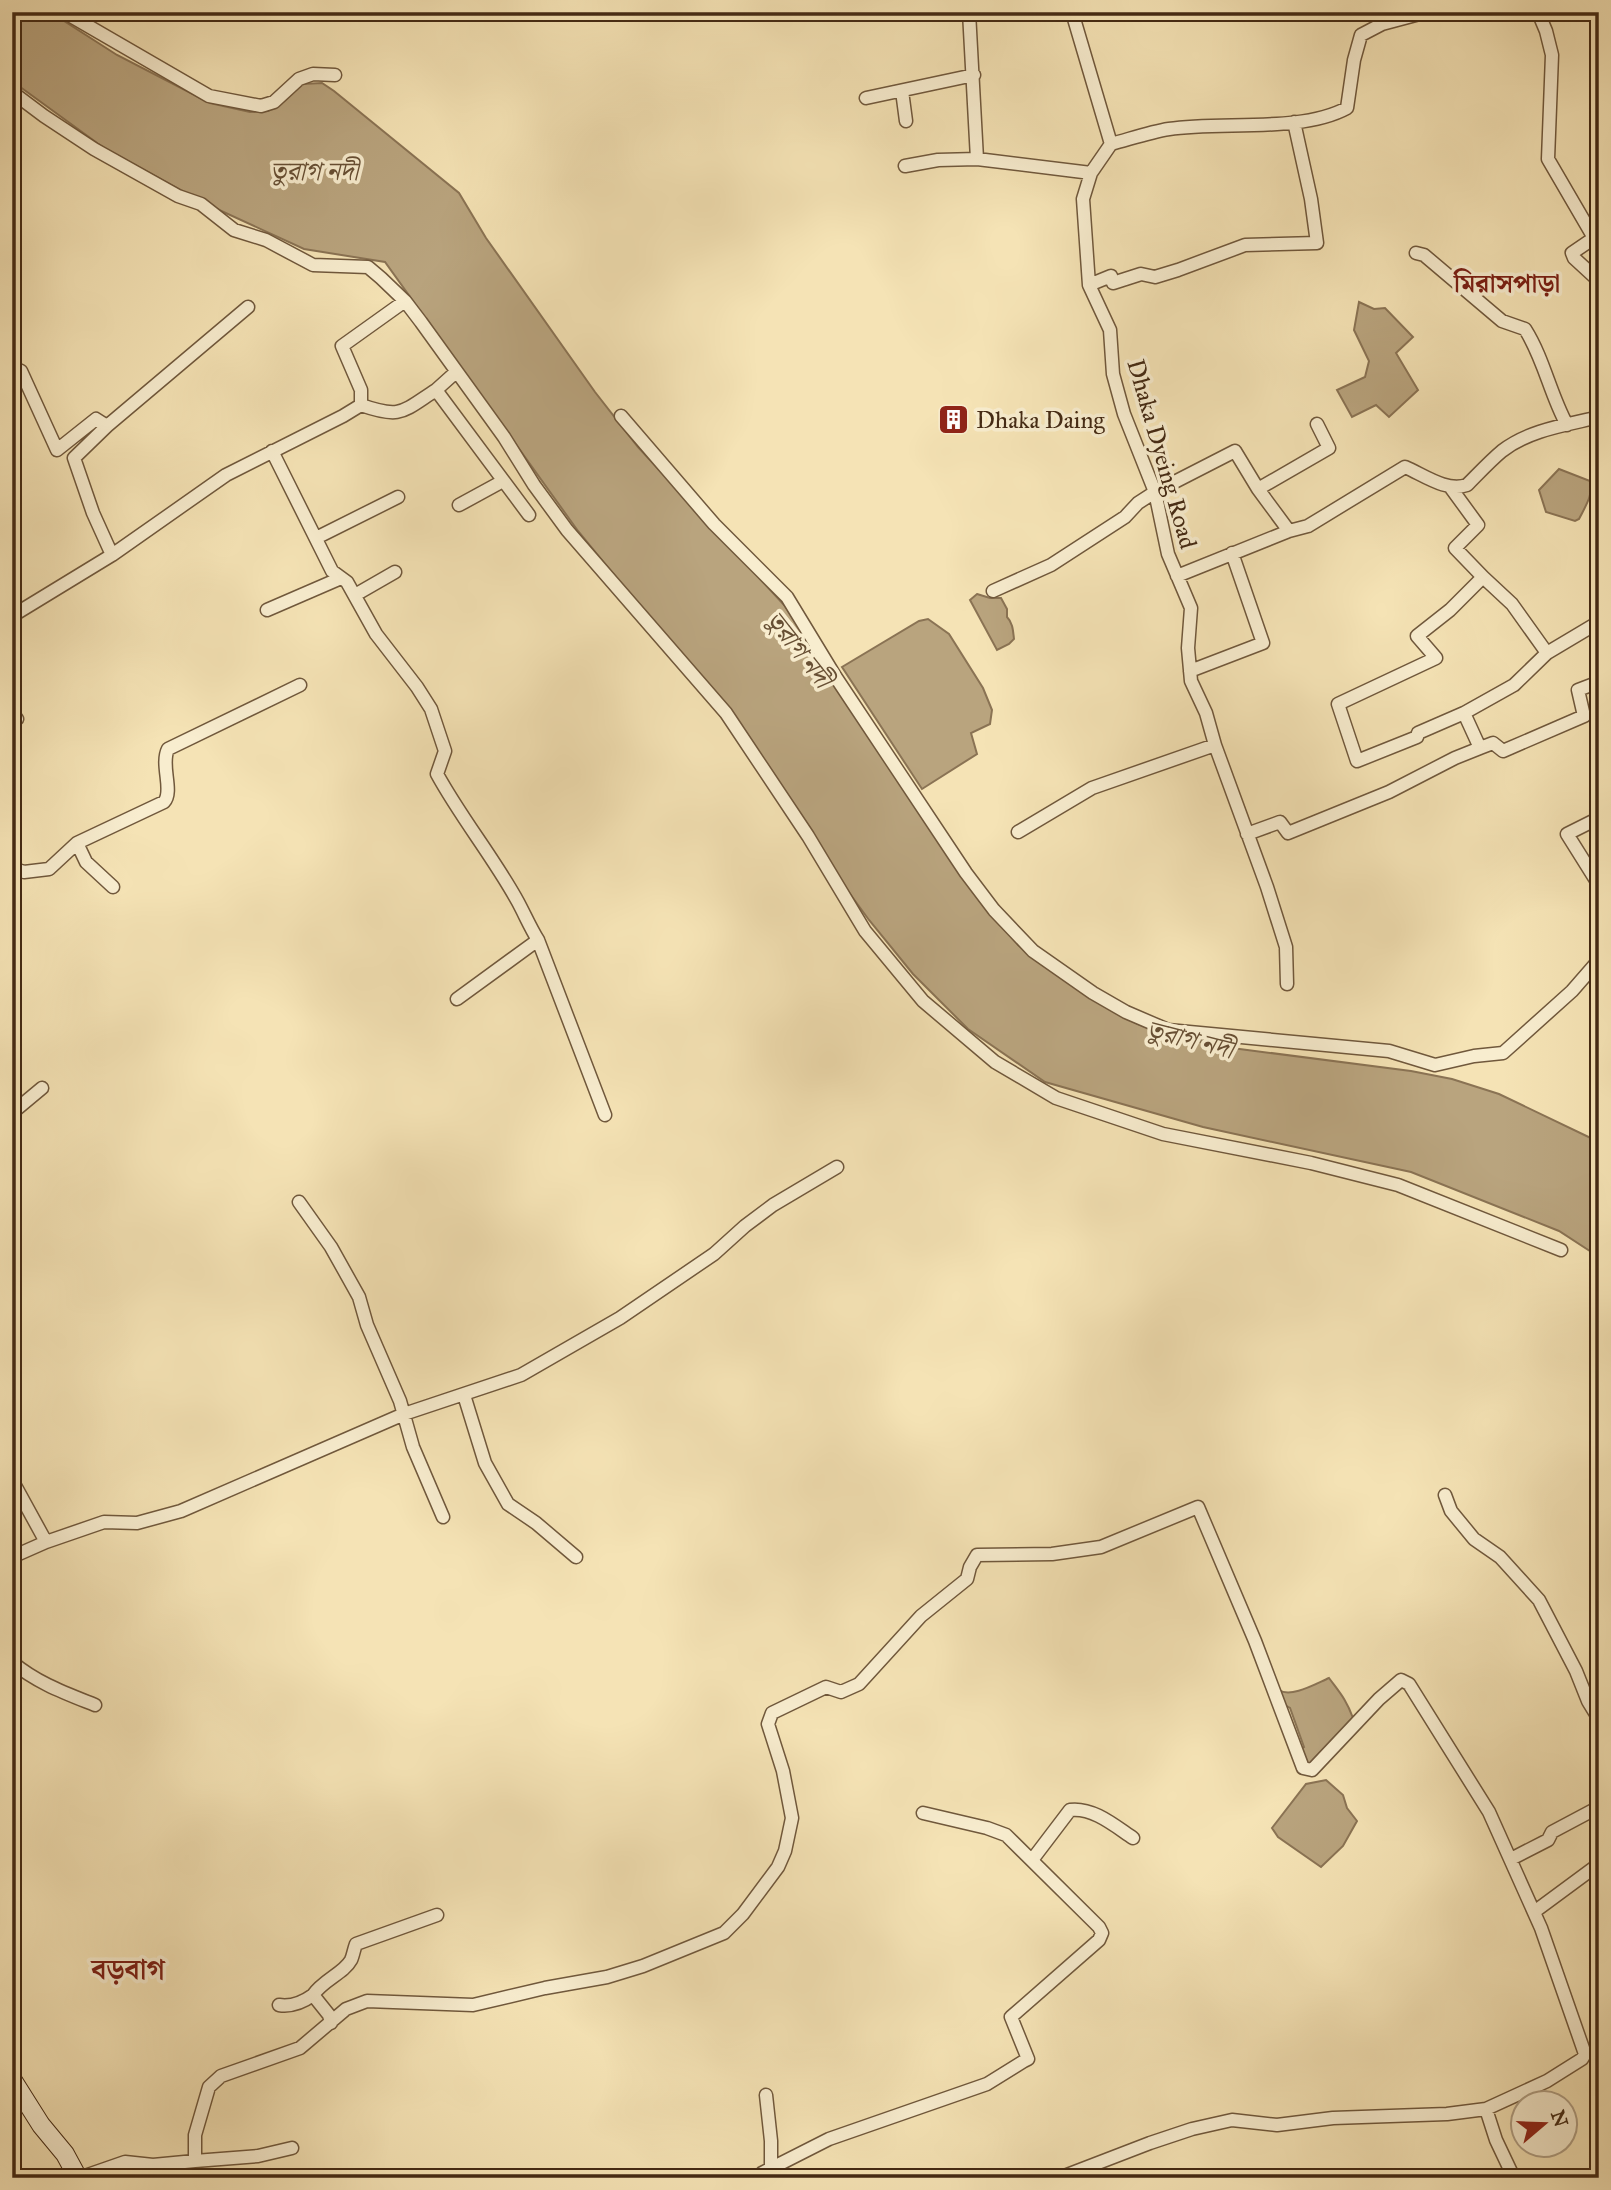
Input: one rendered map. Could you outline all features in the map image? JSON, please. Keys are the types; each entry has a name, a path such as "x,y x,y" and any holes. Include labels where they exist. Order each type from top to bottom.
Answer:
{"main road":[{"path":"12,2079 79,2178"}],"street":[{"path":"64,12 209,96 261,106 274,102 299,79 313,74 335,75"},
{"path":"969,12 977,159"},
{"path":"1072,12 1111,144 1169,129 1294,122 1335,114 1348,108 1354,60 1362,35 1382,24 1427,12"},
{"path":"1538,12 1552,55 1548,159 1596,237 1572,253 1572,256 1599,281"},
{"path":"866,98 974,75"},
{"path":"902,91 906,121"},
{"path":"12,92 94,149 178,196 201,204 233,230 267,240 313,265 368,267 405,301 504,437 567,530 726,713 814,846 865,931 923,1001 995,1062 1056,1098 1163,1134 1311,1163 1398,1185 1561,1250"},
{"path":"1088,285 1111,276 1113,282 1141,274 1155,276 1245,245 1317,243 1311,199 1294,122"},
{"name":"Dhaka Dyeing Road","path":"1111,144 1091,173 1083,199 1088,285 1110,330 1113,374 1124,414 1155,492 1168,554 1191,608 1188,648 1191,681 1206,713 1267,887 1286,947 1287,984"},
{"path":"905,166 937,160 977,159 1091,173"},
{"path":"1416,253 1424,256 1502,321 1525,329 1541,362 1554,401 1567,425"},
{"path":"361,405 361,390 342,346 405,301"},
{"path":"74,458 107,426 248,307"},
{"path":"12,367 20,371 57,450"},
{"path":"12,616 112,555 226,475 361,405 382,412 400,413 436,390 456,372"},
{"path":"436,390 529,515"},
{"path":"621,416 714,524 787,597 835,676 959,863 994,910 1033,951 1093,993 1126,1012 1168,1030 1389,1051 1435,1065 1503,1053 1572,991 1599,960"},
{"path":"1451,488 1466,485 1504,450 1520,440 1541,431 1599,417"},
{"path":"57,450 96,419 107,426"},
{"path":"1258,489 1329,448 1317,424"},
{"path":"57,450 68,450 74,458 93,513 112,555"},
{"path":"272,451 332,572 347,582 376,634 418,687 431,709 445,751 437,774 452,802 518,902 538,940 605,1115"},
{"path":"993,591 1051,565 1125,517 1155,492 1235,451 1258,489 1289,531"},
{"path":"1177,576 1289,531 1308,526 1405,467 1451,488 1478,525 1455,548 1512,604 1547,653"},
{"path":"459,505 503,481"},
{"path":"316,538 398,497"},
{"path":"1190,671 1263,643 1232,554"},
{"path":"355,595 395,572"},
{"path":"1483,577 1450,610 1418,636 1436,658 1338,704 1357,761 1418,737 1418,733 1464,713 1514,685 1547,653 1599,622"},
{"path":"267,610 341,578"},
{"path":"1247,834 1280,822 1288,833 1389,792 1455,758 1493,743 1503,751 1584,716 1578,690 1599,682"},
{"path":"12,868 24,872 49,869 77,843 168,799 165,758 168,749 300,685"},
{"path":"1464,713 1480,748"},
{"path":"1018,832 1092,788 1215,745"},
{"path":"1599,818 1567,834 1599,885"},
{"path":"77,843 86,862 113,887"},
{"path":"457,999 538,940"},
{"path":"12,1113 42,1088"},
{"path":"12,1557 104,1521 137,1523 181,1511 404,1414 521,1375 574,1347 650,1298 714,1254 773,1205 837,1167"},
{"path":"299,1202 331,1247 359,1297 367,1325 400,1402 413,1447 443,1517"},
{"path":"464,1395 485,1463 508,1504 536,1523 576,1557"},
{"path":"12,1480 46,1542"},
{"path":"1445,1495 1451,1511 1474,1539 1500,1557 1539,1600 1599,1719"},
{"path":"195,2161 195,2135 209,2087 221,2076 300,2048 346,2009 367,2001 473,2005 607,1977 643,1966 724,1933 743,1914 778,1867 785,1851 792,1818 783,1771 768,1724 772,1713 826,1688 841,1692 859,1684 921,1616 967,1579 977,1555 1052,1554 1101,1547 1195,1507 1200,1509 1255,1641 1303,1768 1312,1770 1379,1699 1401,1680 1409,1684 1489,1812 1534,1912 1585,2054 1582,2059 1547,2081 1486,2109 1423,2115 1334,2118 1277,2125 1232,2120 1150,2143 1059,2178"},
{"path":"12,1662 36,1679 95,1705"},
{"path":"1511,1859 1548,1840 1552,1832 1599,1807"},
{"path":"1032,1860 1070,1810 1093,1813 1133,1838"},
{"path":"757,2178 829,2139 988,2084 1028,2059 1011,2017 1098,1940 1102,1933 1006,1835 923,1813"},
{"path":"1534,1912 1599,1864"},
{"path":"279,2005 289,2006 313,1995 350,1962 356,1944 437,1915"},
{"path":"313,1995 329,2015 331,2023"},
{"path":"766,2095 771,2169"},
{"path":"1486,2109 1496,2140 1514,2178"},
{"path":"79,2178 125,2162 153,2165 258,2155 292,2148"}],"water":[{"name":"তুরাগ নদী","path":"12,12 50,12 117,55 210,103 250,112 268,111 283,102 302,84 322,83 334,91 459,193 486,238 595,392 638,447 785,606 979,900 1018,945 1107,1008 1138,1024 1175,1037 1232,1048 1411,1071 1452,1079 1499,1094 1599,1142 1599,1257 1559,1231 1411,1172 1203,1127 1045,1082 968,1029 913,974 869,920 650,619 578,531 385,262 304,249 204,203 104,148 12,81"},
{"path":"1359,302 1374,309 1385,308 1413,337 1396,353 1418,390 1389,417 1376,405 1352,417 1337,390 1365,377 1369,361 1354,330"},
{"path":"1559,469 1590,481 1588,500 1579,519 1575,521 1546,512 1539,490"},
{"path":"977,594 1001,598 1007,609 1014,639 997,650 970,600"},
{"path":"928,619 949,634 983,688 992,710 990,724 971,733 977,754 922,789 842,667 919,621"},
{"path":"1329,1678 1353,1718 1313,1764 1303,1762 1299,1750 1304,1747 1290,1708 1281,1703 1279,1690 1296,1691"},
{"path":"1326,1780 1343,1795 1347,1808 1357,1821 1343,1846 1321,1867 1278,1837 1272,1828 1306,1784"}],"place":[{"name":"Dhaka Daing","path":"953,420"}],"district":[{"name":"মিরাসপাড়া","path":"1507,283"},
{"name":"বড়বাগ","path":"128,1969"}]}
